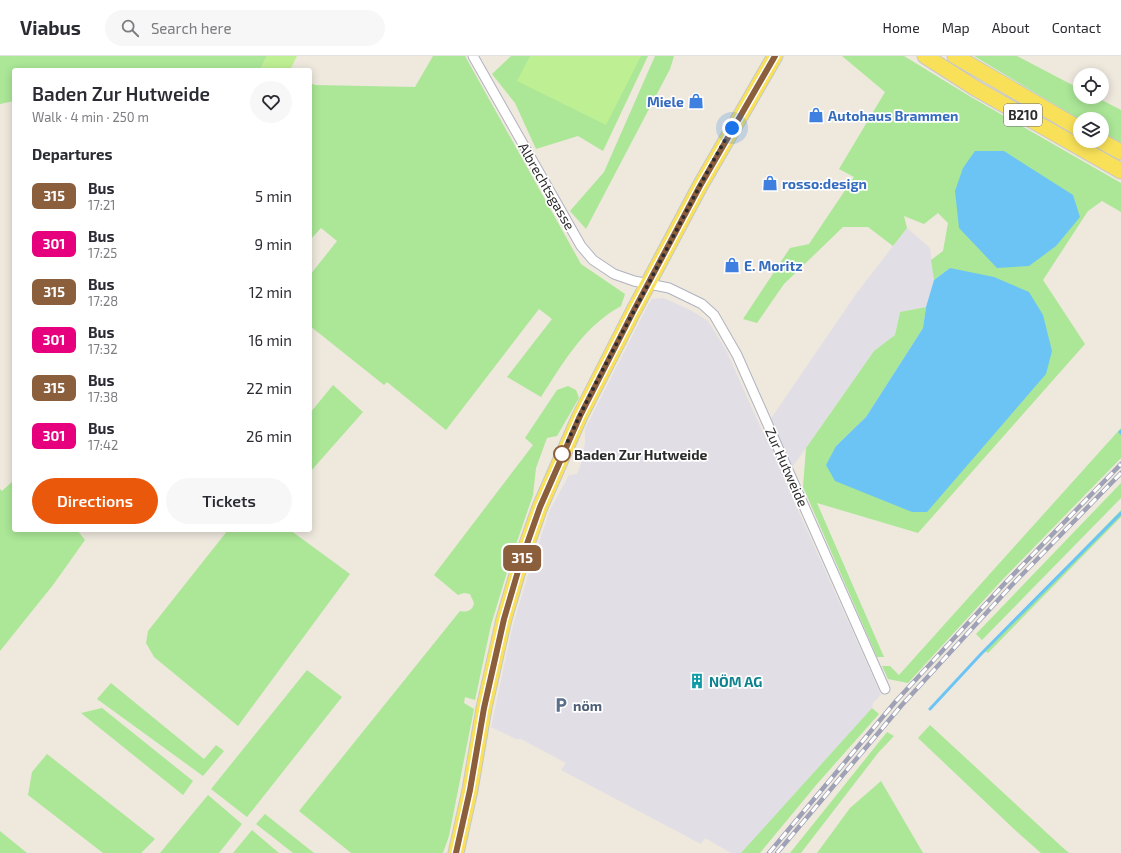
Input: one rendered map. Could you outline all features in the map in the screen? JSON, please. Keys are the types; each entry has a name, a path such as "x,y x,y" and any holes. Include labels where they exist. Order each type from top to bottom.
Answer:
{"main road":[{"path":"456,853 470,790 484,708 502,626 521,561 540,507 580,416 700,186 775,56"},
{"path":"765,73 783,60 786,56"},
{"name":"B210","path":"925,56 975,88 1121,171"},
{"name":"B210","path":"956,56 1073,125"},
{"path":"1109,145 1121,152"}],"street":[{"name":"Albrechtsgasse","path":"473,56 581,246 593,260 614,274 634,281 649,284"},
{"name":"Zur Hutweide","path":"649,284 670,288 702,304 714,315 738,355 885,689"}],"shaded area":[{"name":"nöm","path":"907,228 930,248 934,280 926,307 900,312 895,335 874,351 784,479 881,695 873,703 872,708 741,853 731,853 705,838 701,844 561,770 566,763 521,739 516,739 491,727 512,629 550,510 569,475 577,474 582,461 585,443 585,429 652,299 664,298 692,311 708,321 726,350 763,433 772,417 856,294"}],"green space":[{"path":"0,56 267,56 261,68 12,68 12,101 0,104"},
{"path":"267,56 297,56 291,68 261,68"},
{"path":"433,56 465,56 581,264 625,294 621,306 596,324 575,346 541,397 507,377 552,319 539,309 446,430 387,382 384,385 312,328 312,272 337,241 321,228 312,238 312,84 415,87"},
{"path":"511,56 648,56 603,151 578,136 536,149 515,103 492,74"},
{"path":"530,56 641,56 606,125 517,81"},
{"path":"655,56 674,56 670,69 586,229 570,211 604,172"},
{"path":"842,56 904,56 971,97 1121,183 1121,212 1102,201 1088,211 1043,280 1085,344 918,533 817,503 884,657 877,657 803,487 806,448 874,351 895,335 900,312 926,307 923,328 866,417 836,446 912,512 950,268 934,280 931,260 943,251 948,223 938,213 924,224 904,216 907,228 893,246 868,227 843,227 784,284 757,323 743,319 790,248 809,244 854,177 839,169 885,92"},
{"path":"974,56 1017,56 1073,85 1073,104 1109,104 1121,110 1121,143 1109,137 1109,112 1073,112 1073,116"},
{"path":"333,385 363,412 312,470 312,411"},
{"path":"568,386 576,390 579,398 557,436 547,438 536,468 533,495 511,559 491,625 475,700 465,697 464,703 474,709 449,836 443,853 351,853 299,811 460,611 463,612 471,609 474,603 470,594 464,593 458,595 434,575 533,445 525,438 557,390"},
{"path":"1121,428 1121,458 1004,578 908,683 888,679 882,666 890,666 899,675"},
{"path":"12,482 12,532 79,532 85,540 53,585 0,651 0,489 2,491"},
{"path":"1121,483 1121,498 982,640 976,634"},
{"path":"1121,510 1121,517 988,653 985,651"},
{"path":"226,532 293,532 350,574 238,726 154,657 146,643 148,631"},
{"path":"307,670 342,697 247,817 211,789"},
{"path":"111,683 204,759 216,745 224,751 203,776 97,699"},
{"path":"102,708 193,781 183,795 81,713"},
{"path":"872,708 879,714 817,784 760,853 741,853"},
{"path":"930,725 1069,853 1041,853 1015,830 918,738"},
{"path":"887,732 894,736 878,753 801,853 790,853"},
{"path":"47,754 155,839 141,853 103,853 28,795 32,772"},
{"path":"881,781 923,853 817,853 850,808"},
{"path":"208,795 242,824 219,853 160,853"},
{"path":"265,814 314,853 293,853 256,824"},
{"path":"252,830 279,853 233,853"},
{"path":"0,831 27,853 0,853"}],"water":[{"path":"975,151 1004,151 1073,195 1080,217 1056,246 1029,266 997,268 959,228 955,191 963,168"},
{"path":"950,268 994,277 1029,292 1043,315 1052,351 1046,374 927,512 912,512 835,481 826,465 836,446 866,417 923,328 926,307 934,280"}],"waterway":[{"path":"930,709 981,654 1121,513"}],"railway":[{"path":"769,853 896,701 1006,582 1121,464"},
{"path":"777,853 901,706 1011,586 1121,473"}],"bus line":[{"name":"315","path":"456,853 470,790 484,708 504,619 521,561 540,507 580,416 633,312 700,186 775,56"}],"place":[{"name":"Miele","path":"696,101"},
{"name":"Autohaus Brammen","path":"816,115"},
{"name":"rosso:design","path":"770,183"},
{"name":"E. Moritz","path":"732,265"},
{"name":"Baden Zur Hutweide","path":"562,454"},
{"name":"NÖM AG","path":"697,681"},
{"name":"nöm","path":"561,705"}],"route":[{"path":"562,454 633,312 732,128"}]}
